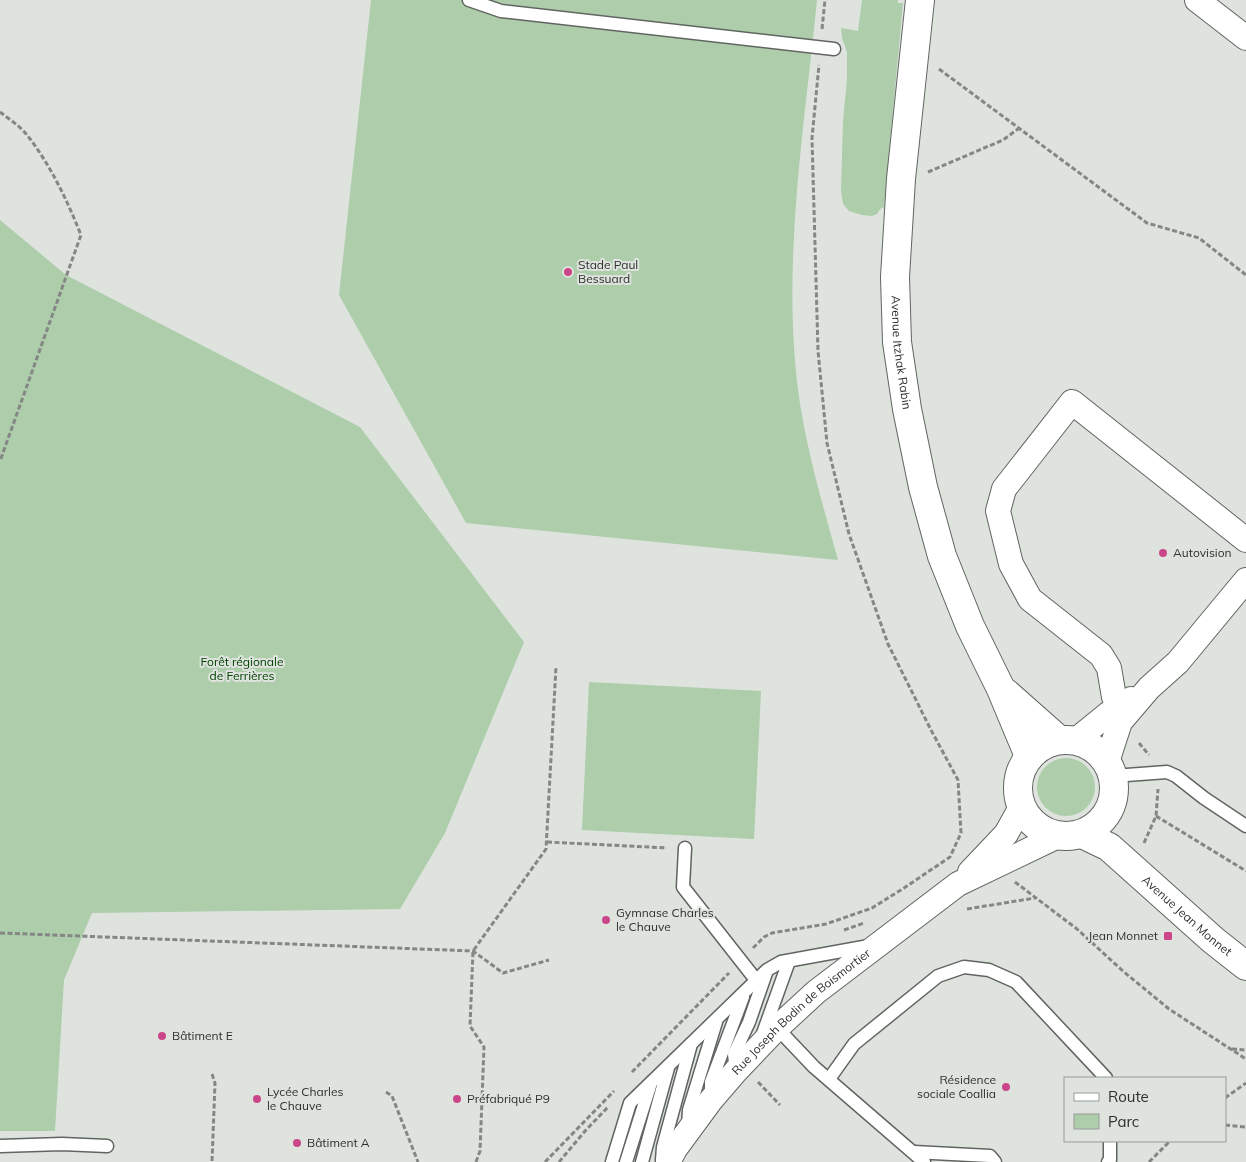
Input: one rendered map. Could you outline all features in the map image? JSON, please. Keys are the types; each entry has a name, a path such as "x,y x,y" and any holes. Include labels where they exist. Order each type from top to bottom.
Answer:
{"main road":[{"name":"Avenue Itzhak Rabin","path":"920,0 901,179 895,277 897,342 907,409 923,487 942,556 970,626 1001,689 1029,756"},
{"name":"Avenue Itzhak Rabin","path":"1001,689 1067,740"},
{"path":"1067,740 1088,745 1098,752 1110,769 1113,800 1103,820 1093,828 1070,835 1046,833 1027,818 1021,807 1018,794 1018,780 1022,768 1029,756 1042,746 1067,740"},
{"name":"Avenue Jean Monnet","path":"1109,809 1130,864"},
{"name":"Avenue Jean Monnet","path":"1070,835 1109,847 1213,940 1246,966"}],"street":[{"path":"1197,0 1246,38"},
{"path":"1118,706 1114,697 1109,668 1101,656 1030,599 1011,564 998,511 1004,489 1072,402 1246,540"},
{"path":"1110,769 1120,722 1150,688 1178,662 1246,580"},
{"path":"1067,740 1118,706 1150,688"},
{"name":"Rue Joseph Bodin de Boismortier","path":"668,1162 711,1100 777,1028 816,992 958,884 1006,834 1021,807"},
{"name":"Rue Joseph Bodin de Boismortier","path":"958,884 1070,835"}],"lane":[{"path":"469,0 501,11 834,49"},
{"path":"1110,769 1166,772 1176,776 1204,798 1246,826"},
{"path":"685,848 684,887 756,980"},
{"path":"612,1162 630,1103 767,970 777,964 789,961 879,944"},
{"path":"759,1047 789,961"},
{"path":"829,1079 854,1044 938,976 964,967 989,970 1016,982 1105,1077"},
{"path":"736,1071 734,1054 749,1022 767,970"},
{"path":"711,1100 711,1082 744,992"},
{"path":"687,1133 689,1110 717,1019"},
{"path":"777,1028 814,1066 924,1162"},
{"path":"662,1162 663,1147 691,1044"},
{"path":"642,1162 669,1066"},
{"path":"626,1162 651,1084"},
{"path":"1108,1162 1110,1160 1110,1142"},
{"path":"0,1146 62,1144 107,1146"},
{"path":"914,1152 990,1156 995,1162"}],"path":[{"path":"626,1079 764,938 772,934 826,924 872,908 950,857 961,833 958,780 888,644 849,534 827,443 818,351 812,138 825,0"},
{"path":"915,51 1147,224 1199,238 1246,275"},
{"path":"0,112 31,140 69,205 81,235 0,461"},
{"path":"901,179 925,174 1003,140 1018,129"},
{"path":"476,1162 480,1151 484,1047 470,1026 473,951 546,849 556,667"},
{"path":"1156,816 1246,871"},
{"path":"547,842 685,848"},
{"path":"961,910 1035,898 1077,928 1124,972 1169,1009 1229,1049 1246,1058"},
{"path":"0,933 473,951 503,973 549,960"},
{"path":"1229,1049 1246,1050"},
{"path":"212,1074 215,1083 212,1162"},
{"path":"764,1075 757,1082 780,1105"},
{"path":"1226,1097 1246,1083"},
{"path":"545,1162 619,1086"},
{"path":"386,1092 392,1096 418,1162"},
{"path":"1226,1125 1246,1127"},
{"path":"1149,1162 1169,1142"}],"green space":[{"name":"Stade Paul Bessuard","path":"371,0 817,0 796,198 792,298 794,348 799,397 806,438 838,560 466,523 339,295"},
{"path":"862,0 898,0 898,3 903,3 884,207 872,216 849,211 843,204 841,191 847,52 841,28 858,31"},
{"name":"Forêt régionale de Ferrières","path":"0,220 66,275 360,427 524,642 445,833 400,909 92,913 64,980 55,1131 0,1131"},
{"path":"589,682 761,691 754,839 582,830"},
{"path":"1066,758 1077,760 1090,771 1095,787 1093,798 1082,811 1066,816 1055,814 1042,803 1037,787 1039,776 1050,763"}],"place":[{"name":"Stade Paul Bessuard","path":"568,272"},
{"name":"Autovision","path":"1163,553"},
{"name":"Gymnase Charles le Chauve","path":"606,920"},
{"name":"Jean Monnet","path":"1168,936"},
{"name":"Bâtiment E","path":"162,1036"},
{"name":"Résidence sociale Coallia","path":"1006,1087"},
{"name":"Lycée Charles le Chauve","path":"257,1099"},
{"name":"Préfabriqué P9","path":"457,1099"},
{"name":"Bâtiment A","path":"297,1143"}]}
